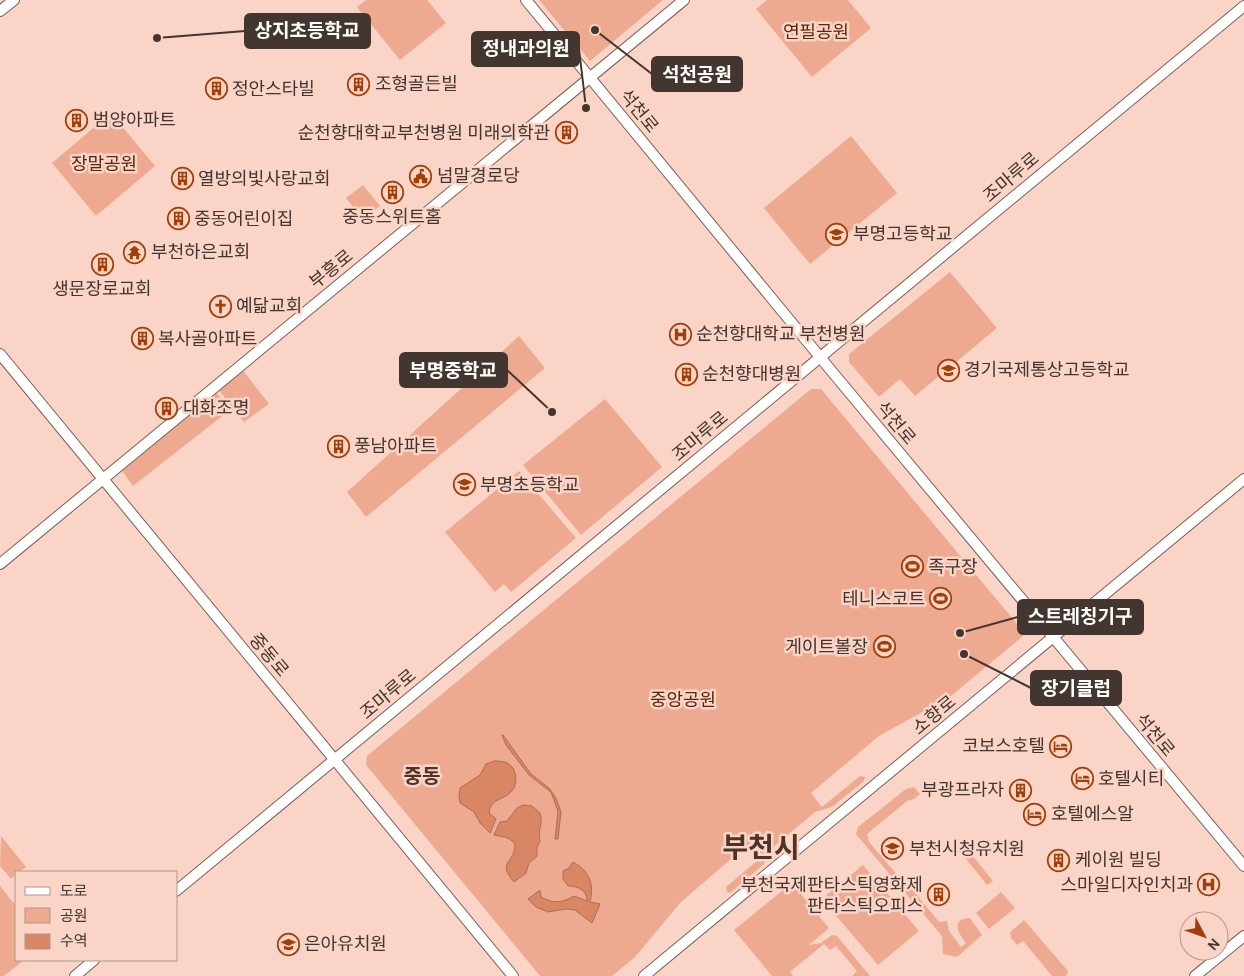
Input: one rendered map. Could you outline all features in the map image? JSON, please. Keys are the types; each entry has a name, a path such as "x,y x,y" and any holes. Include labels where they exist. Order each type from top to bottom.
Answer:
{"street":[{"path":"0,11 14,0"},
{"name":"석천로","path":"526,0 820,357 1244,866"},
{"name":"부흥로","path":"0,564 684,0"},
{"name":"조마루로","path":"178,889 1242,6"},
{"name":"중동로","path":"0,354 513,976"},
{"name":"소향로","path":"644,976 1244,479"},
{"path":"1195,976 1244,936"},
{"path":"75,976 93,961"}],"green space":[{"path":"366,0 427,0 446,23 400,60 357,7"},
{"path":"539,0 663,0 590,61"},
{"name":"연필공원","path":"767,0 848,0 871,28 812,77 756,9"},
{"name":"장말공원","path":"111,113 155,166 96,216 52,163"},
{"path":"851,136 897,193 810,264 764,208"},
{"path":"363,185 380,206 363,220 346,198"},
{"path":"950,272 997,328 915,396 900,379 879,397 849,362 849,354"},
{"path":"519,336 545,368 366,517 347,492"},
{"path":"242,369 269,404 244,422 218,389"},
{"name":"중앙공원","path":"811,389 821,389 1023,631 1023,636 951,696 879,736 811,793 822,807 860,776 865,777 864,781 832,807 815,812 771,849 764,864 730,893 727,892 726,887 763,856 751,842 681,902 635,957 612,976 540,976 366,765 367,756"},
{"path":"216,392 230,410 133,486 121,469"},
{"path":"605,399 662,467 581,535 523,465"},
{"path":"519,471 576,538 511,592 504,584 495,592 445,532"},
{"path":"914,787 920,794 914,799 907,801 867,834 869,842 900,878 896,882 856,834 858,827 906,789"},
{"path":"1,836 26,867 20,871 15,871 15,875 11,879 0,866"},
{"path":"958,838 993,881 987,885 958,849"},
{"path":"863,865 919,931 878,965 822,899"},
{"path":"908,884 939,922 947,921 949,931 961,947 966,943 958,931 960,921 970,918 982,935 957,957 943,954 942,936 902,889"},
{"path":"0,886 15,905 15,961 23,961 4,976 0,976"},
{"path":"788,886 795,887 829,928 809,945 821,943 832,935 837,936 870,976 852,976 857,971 836,946 830,950 824,944 790,972 793,976 772,976 734,930"},
{"path":"1001,892 1015,908 989,929 976,913"},
{"path":"1024,920 1068,971 1066,976 1052,976 1023,941 1017,945 1011,938 1010,932"}],"water":[{"path":"502,735 531,774 549,788 556,798 561,812 558,839 555,839 558,811 551,792 529,775 506,745"},
{"path":"494,761 510,765 514,769 516,778 512,791 490,807 489,813 496,819 490,833 480,823 474,812 460,803 459,796 460,788 480,775 486,764"},
{"path":"523,805 532,806 540,813 540,842 537,847 537,856 529,863 526,873 514,882 506,866 514,851 515,844 508,838 494,835 500,822 507,821 517,808"},
{"path":"573,862 584,870 590,879 592,890 590,902 600,904 592,923 575,910 566,909 548,912 536,907 528,899 540,890 541,897 554,902 566,900 574,896 587,901 584,891 568,886 563,879 563,871 569,868"}],"place":[{"name":"석천공원","path":"595,30"},
{"name":"상지초등학교","path":"157,38"},
{"name":"조형골든빌","path":"359,84"},
{"name":"정안스타빌","path":"216,89"},
{"name":"정내과의원","path":"586,108"},
{"name":"범양아파트","path":"77,120"},
{"name":"순천향대학교부천병원 미래의학관","path":"566,133"},
{"name":"넘말경로당","path":"421,176"},
{"name":"열방의빛사랑교회","path":"182,179"},
{"name":"중동스위트홈","path":"392,192"},
{"name":"중동어린이집","path":"178,219"},
{"name":"부명고등학교","path":"837,234"},
{"name":"부천하은교회","path":"135,252"},
{"name":"생문장로교회","path":"102,264"},
{"name":"예닮교회","path":"220,306"},
{"name":"순천향대학교 부천병원","path":"680,334"},
{"name":"복사골아파트","path":"142,339"},
{"name":"경기국제통상고등학교","path":"948,370"},
{"name":"순천향대병원","path":"686,374"},
{"name":"대화조명","path":"167,408"},
{"name":"부명중학교","path":"552,412"},
{"name":"풍남아파트","path":"338,446"},
{"name":"부명초등학교","path":"464,485"},
{"name":"족구장","path":"912,567"},
{"name":"테니스코트","path":"941,599"},
{"name":"스트레칭기구","path":"960,633"},
{"name":"게이트볼장","path":"884,647"},
{"name":"장기클럽","path":"964,654"},
{"name":"코보스호텔","path":"1061,746"},
{"name":"호텔시티","path":"1082,779"},
{"name":"부광프라자","path":"1020,790"},
{"name":"호텔에스알","path":"1035,814"},
{"name":"부천시청유치원","path":"893,849"},
{"name":"케이원 빌딩","path":"1059,860"},
{"name":"스마일디자인치과","path":"1209,885"},
{"name":"부천국제판타스틱영화제 판타스틱오피스","path":"939,895"},
{"name":"은아유치원","path":"288,944"}],"district":[{"name":"중동","path":"422,776"},
{"name":"부천시","path":"761,847"}]}
